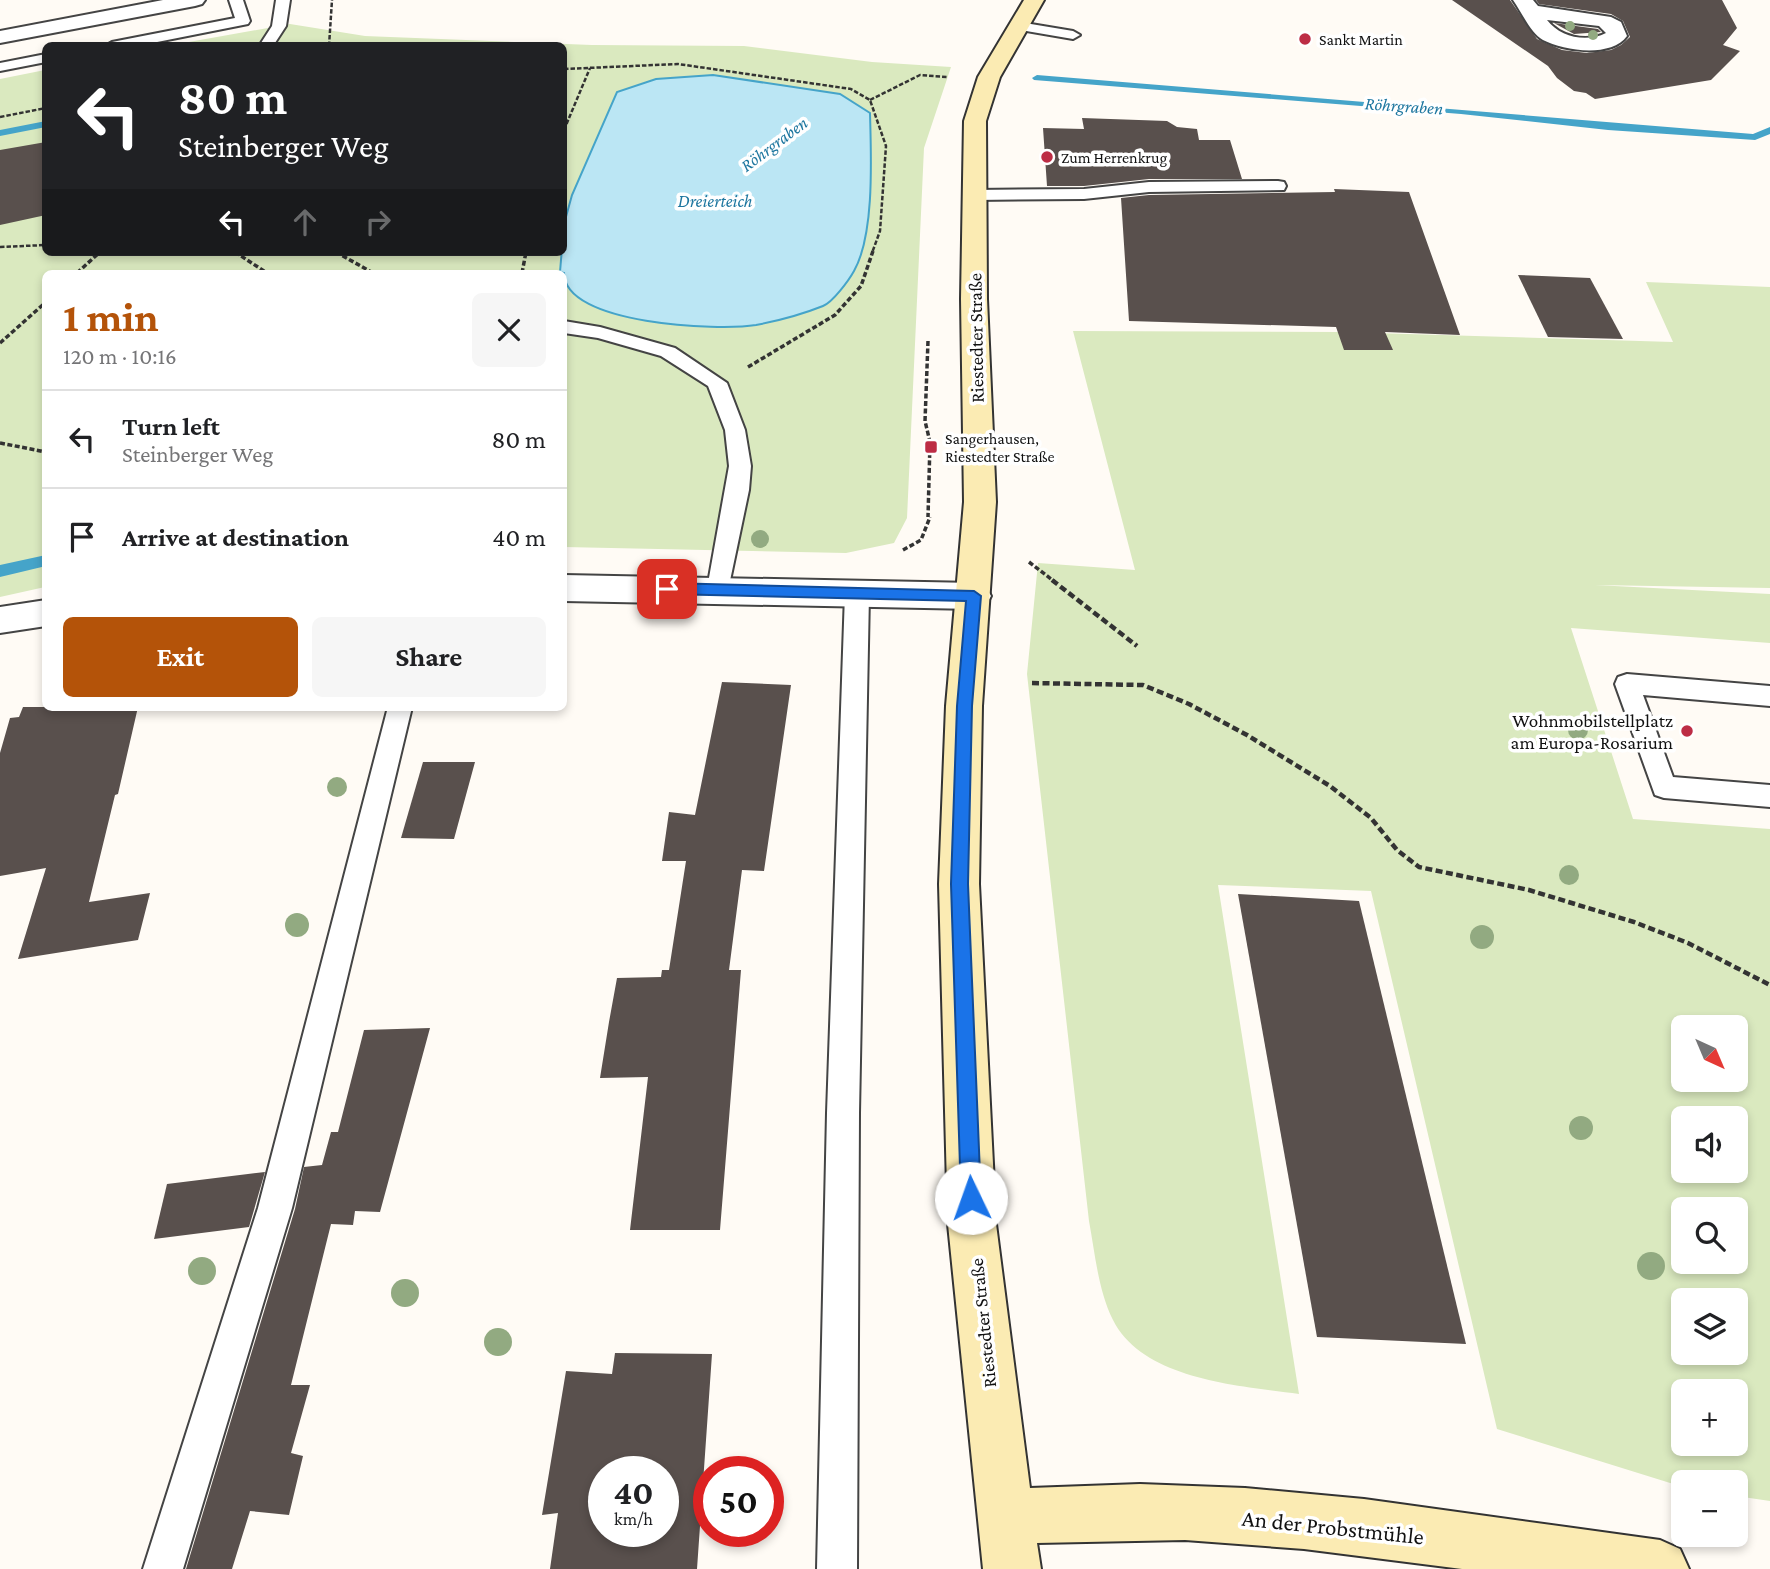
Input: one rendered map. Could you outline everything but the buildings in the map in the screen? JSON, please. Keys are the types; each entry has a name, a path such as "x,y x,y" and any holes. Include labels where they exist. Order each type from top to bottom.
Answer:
{"main road":[{"name":"Riestedter Straße","path":"1008,1543 972,1224 959,884 967,656 980,502 974,195 977,107 989,77 1034,0"},
{"name":"An der Probstmühle","path":"1008,1543 1108,1511 1185,1512 1306,1521 1660,1569"}],"street":[{"path":"0,37 195,0"},
{"path":"567,588 974,596"},
{"path":"0,620 42,614"}],"lane":[{"path":"134,42 243,21 236,0"},
{"path":"269,42 279,26 283,0"},
{"path":"1019,26 1073,35"},
{"path":"0,67 42,59"},
{"path":"974,195 1084,194 1149,187 1278,186"},
{"path":"567,328 600,333 668,352 717,383 735,430 740,466 719,589"},
{"path":"837,1569 843,1112 857,594"},
{"path":"1770,696 1627,684 1664,787 1770,796"},
{"path":"163,1569 275,1208 399,711"}],"path":[{"path":"329,42 332,0"},
{"path":"567,69 678,64 851,89 870,100 886,146 880,231 861,286 835,315 717,383"},
{"path":"567,123 590,68"},
{"path":"870,100 920,75 957,78"},
{"path":"0,117 42,109"},
{"path":"0,247 42,245"},
{"path":"80,270 96,256"},
{"path":"241,256 262,270"},
{"path":"343,256 368,270"},
{"path":"0,343 42,306"},
{"path":"0,443 42,451"},
{"path":"1029,562 1137,646"},
{"path":"1032,683 1143,685 1189,704 1306,771 1371,818 1397,850 1419,867 1530,890 1634,922 1688,943 1770,985"}],"green space":[{"path":"290,24 365,36 516,42 189,42"},
{"path":"567,44 744,46 872,62 951,67 924,148 907,518 894,543 846,553 567,547 567,270 42,270 42,588 0,597 0,79 42,71 42,256 567,256"},
{"path":"1646,282 1770,287 1770,588 1595,585 1770,594 1770,643 1571,628 1633,819 1770,829 1770,1501 1748,1498 1748,1470 1671,1470 1671,1483 1497,1429 1371,891 1218,885 1299,1394 1223,1383 1170,1368 1147,1356 1127,1340 1108,1308 1089,1221 1027,674 1038,563 1135,570 1073,331 1339,332 1673,342"}],"water":[{"name":"Dreierteich","path":"713,75 840,94 870,113 871,172 866,237 854,271 827,304 756,325 710,327 646,321 615,314 589,304 571,290 567,270 560,270 561,256 567,256 567,213 572,195 617,92 656,79"}],"waterway":[{"name":"Röhrgraben","path":"1037,78 1461,111 1608,127 1755,137 1770,130"},
{"path":"0,133 42,125"},
{"name":"Röhrgraben","path":"0,571 42,561"}],"place":[{"name":"Sankt Martin","path":"1305,39"},
{"name":"Zum Herrenkrug","path":"1047,157"},
{"name":"Sangerhausen, Riestedter Straße","path":"931,447"},
{"name":"Wohnmobilstellplatz am Europa-Rosarium","path":"1687,731"}],"route":[{"path":"667,589 974,596 964,706 959,884 971,1198"}]}
